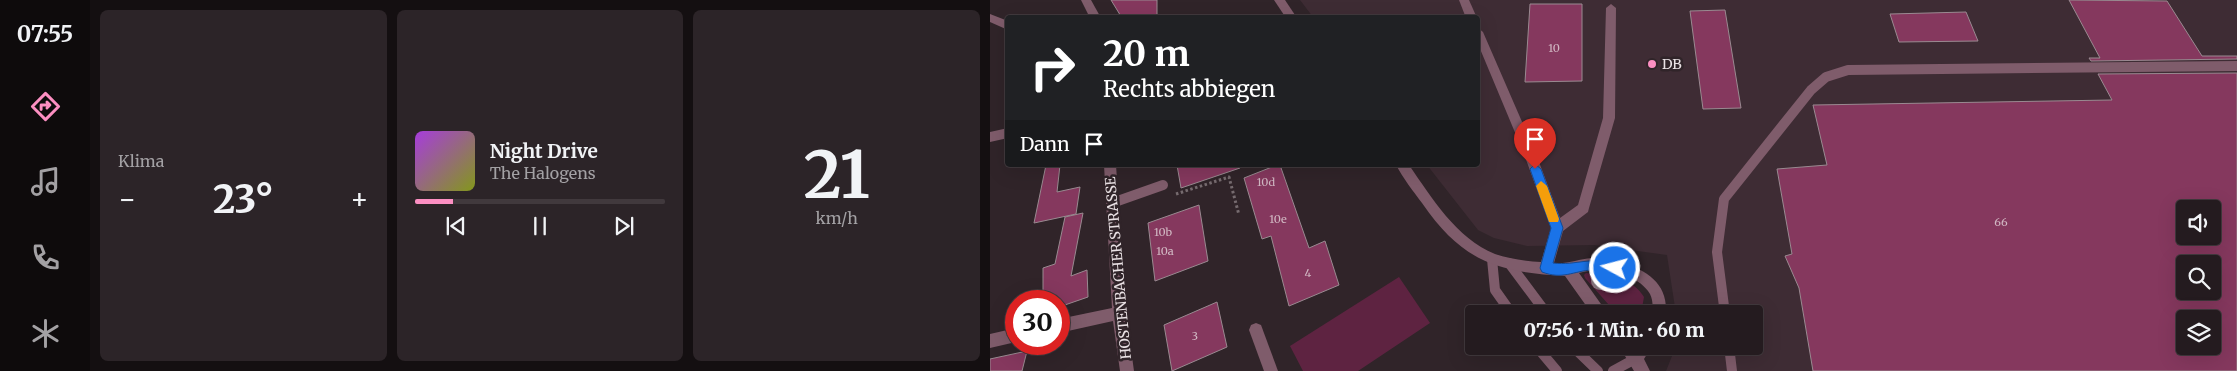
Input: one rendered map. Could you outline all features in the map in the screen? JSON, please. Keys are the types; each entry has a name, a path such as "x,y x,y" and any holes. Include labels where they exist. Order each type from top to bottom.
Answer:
{"street":[{"path":"1086,0 1094,15"},
{"path":"1279,0 1290,15"},
{"path":"1464,0 1471,15"},
{"path":"1557,228 1583,208 1607,132 1610,118 1610,4"},
{"path":"990,18 1005,25"},
{"path":"1480,37 1530,154 1557,228 1546,268"},
{"path":"990,137 1005,134"},
{"name":"HOSTENBACHER STRASSE","path":"1110,167 1119,314 1127,371"},
{"path":"1403,167 1451,232 1466,246 1492,259 1509,263 1568,270 1593,264 1615,268 1640,276 1654,287 1660,305"},
{"path":"1568,270 1594,305"},
{"path":"1070,324 1119,314"},
{"path":"1256,330 1271,371"},
{"path":"990,341 1005,338"}],"lane":[{"path":"1724,305 1717,252 1724,199 1811,90 1826,77 1848,70 2237,66"},
{"path":"1112,203 1163,186"},
{"path":"1492,259 1494,290 1505,305"},
{"path":"1509,263 1539,305"},
{"path":"1544,355 1557,371"},
{"path":"1581,355 1598,371"},
{"path":"1730,355 1732,371"},
{"path":"1614,371 1639,365"}],"path":[{"path":"1163,186 1164,198 1229,177 1239,215"}],"shaded area":[{"path":"1300,0 2237,0 2237,371 1666,371 1672,355 1763,355 1763,305 1675,305 1667,255 1594,245 1527,246 1494,238 1478,230 1429,167 1480,167 1480,15 1311,15"},
{"path":"1586,273 1602,275 1626,281 1639,290 1644,297 1643,305 1609,305 1584,275"},
{"path":"1399,277 1430,323 1358,371 1303,371 1290,346"}],"building":[{"path":"1111,0 1157,0 1157,15 1120,15"},
{"path":"2069,0 2167,1 2202,56 2237,56 2237,59 2091,61 2089,58 2100,58"},
{"path":"1530,4 1582,4 1582,81 1525,82"},
{"path":"1725,10 1741,108 1703,109 1690,11"},
{"path":"1966,12 1978,41 1899,42 1890,14"},
{"path":"2237,73 2237,371 1813,371 1799,288 1785,256 1792,254 1777,169 1827,165 1813,105 2112,100 2098,74"},
{"path":"1046,167 1060,167 1057,192 1080,187 1076,214 1034,223"},
{"path":"1177,167 1240,167 1240,168 1181,188"},
{"path":"1272,167 1281,167 1309,248 1325,241 1339,285 1289,306 1271,236 1262,239 1244,178"},
{"path":"1199,205 1208,261 1155,281 1148,223"},
{"path":"1083,213 1071,276 1087,270 1088,297 1070,303 1070,290 1043,290 1043,268 1055,264 1065,217"},
{"path":"1217,302 1227,347 1172,371 1164,325"},
{"path":"1008,355 1026,355 1022,371 990,371 990,359"}],"slow traffic":[{"path":"1541,186 1554,219"}],"place":[{"name":"DB","path":"1652,64"}],"route":[{"path":"1535,169 1557,228 1546,268 1568,270 1593,264 1615,268"}]}
